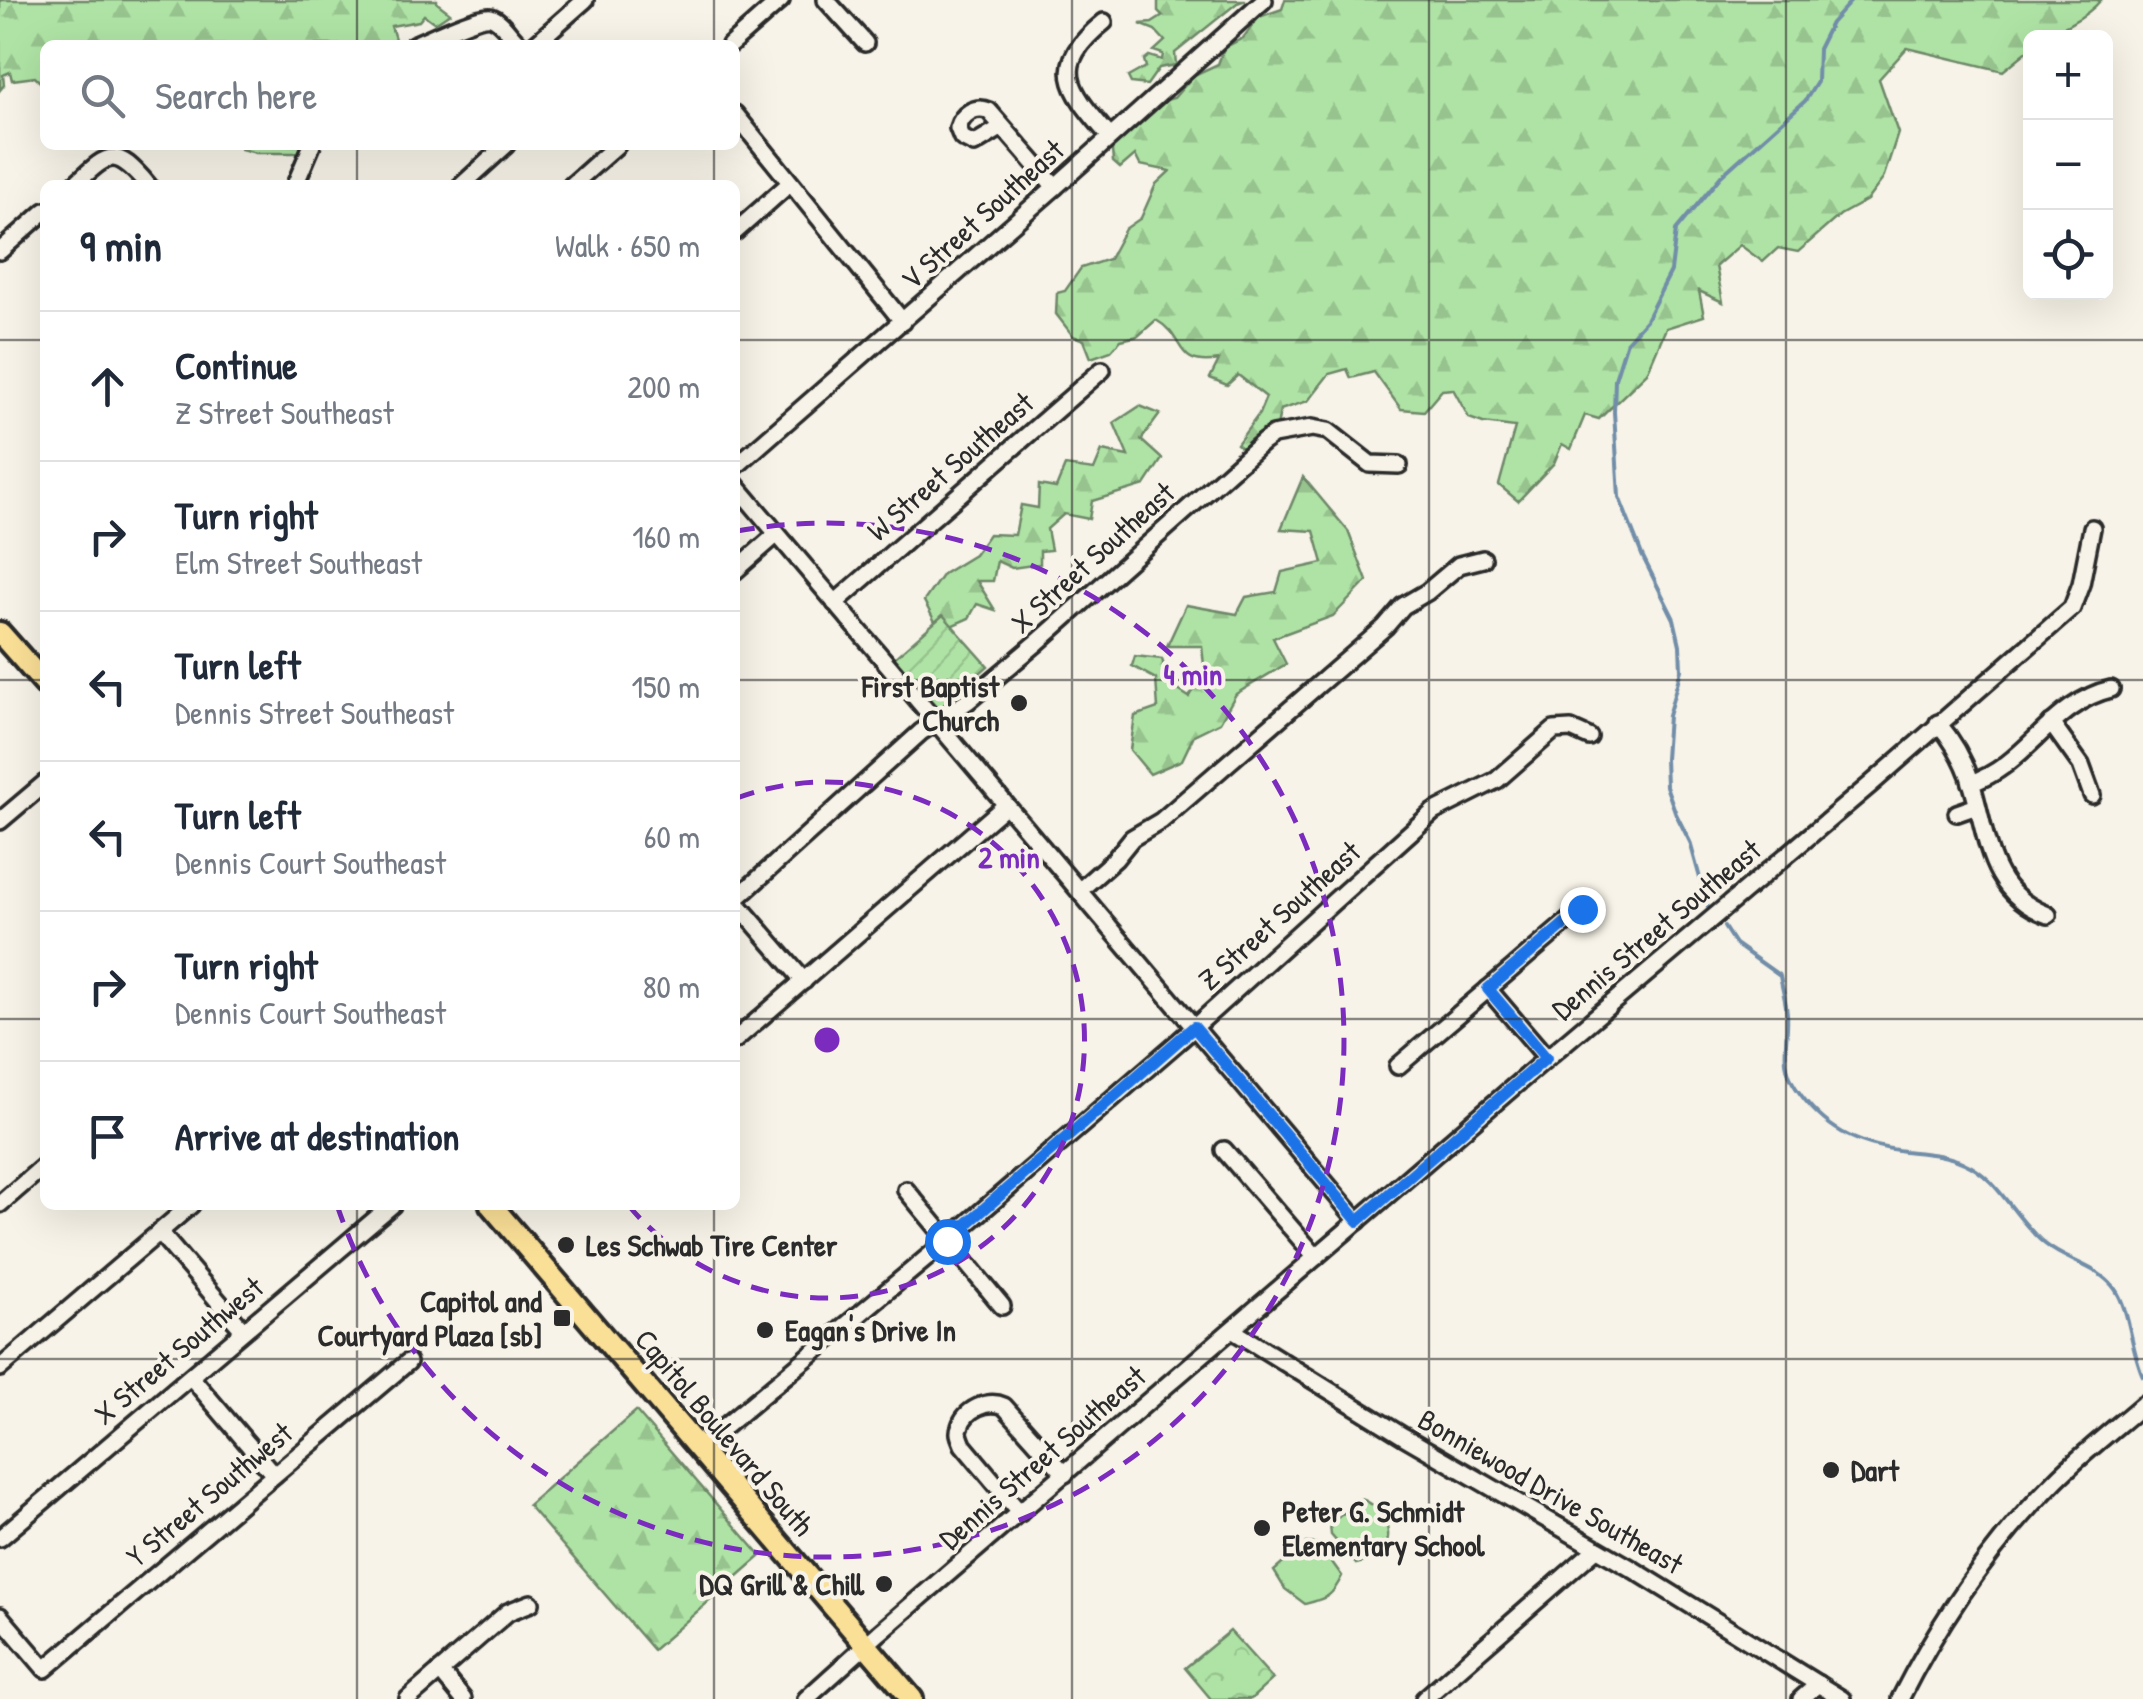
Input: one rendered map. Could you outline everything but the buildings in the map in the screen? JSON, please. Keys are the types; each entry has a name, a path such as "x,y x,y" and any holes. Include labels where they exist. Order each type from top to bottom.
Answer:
{"main road":[{"path":"5,647 40,679"},
{"name":"Capitol Boulevard South","path":"495,1210 912,1699"}],"street":[{"path":"540,40 585,0"},
{"path":"736,40 781,0"},
{"path":"826,0 865,43"},
{"name":"V Street Southeast","path":"740,463 1264,0"},
{"path":"426,40 483,17 497,20 514,40"},
{"path":"1104,22 1081,44 1070,74 1076,96 1110,137"},
{"path":"740,120 903,322"},
{"path":"1002,128 1056,187"},
{"path":"298,180 310,150"},
{"path":"473,180 501,150"},
{"path":"578,180 612,150"},
{"path":"79,180 107,158 126,161 143,180"},
{"path":"740,228 790,184"},
{"path":"0,251 40,215"},
{"name":"W Street Southeast","path":"835,603 1102,370"},
{"name":"X Street Southeast","path":"740,895 918,735 968,701 1038,642 1263,442 1273,436 1312,428 1328,431 1370,464 1399,465"},
{"path":"740,490 1358,1221"},
{"name":"Dennis Street Southeast","path":"806,1699 2072,608 2091,575 2092,528"},
{"path":"740,566 776,534"},
{"path":"1080,890 1132,838 1161,821 1385,627 1403,606 1459,565 1483,559"},
{"path":"1971,783 1996,772 2078,701 2112,690"},
{"path":"1938,723 1958,751 1971,783 2001,880 2023,903 2048,915"},
{"path":"2051,723 2081,765 2092,795"},
{"name":"Z Street Southeast","path":"698,1448 947,1241 1194,1027 1433,812 1497,780 1554,730 1571,729 1590,737"},
{"path":"0,821 40,787"},
{"path":"740,1036 1006,805"},
{"path":"1957,813 1977,806"},
{"path":"740,906 804,981"},
{"path":"1398,1066 1582,909"},
{"path":"1488,989 1546,1058"},
{"path":"1224,1150 1316,1257"},
{"path":"0,1204 40,1170"},
{"path":"906,1190 1002,1306"},
{"path":"0,1368 184,1210"},
{"name":"X Street Southwest","path":"3,1528 191,1377 386,1210"},
{"path":"159,1232 244,1330"},
{"name":"Bonniewood Drive Southeast","path":"1232,1330 1842,1699"},
{"name":"Y Street Southwest","path":"0,1616 46,1668 408,1362"},
{"path":"191,1377 274,1475"},
{"path":"1020,1513 963,1445 960,1427 975,1410 985,1403 1004,1406 1065,1474"},
{"path":"1900,1699 1956,1600 2006,1535 2060,1477 2143,1404"},
{"path":"1424,1699 1596,1548"},
{"path":"408,1699 508,1612 531,1603"},
{"path":"440,1671 463,1699"},
{"path":"1801,1699 1818,1684"}],"green space":[{"path":"0,0 437,0 450,13 435,23 424,15 419,21 391,26 393,40 40,40 40,82 35,77 12,80 10,72 3,75 0,90"},
{"path":"1158,0 1246,0 1175,53 1176,65 1159,68 1147,85 1131,83 1128,77 1146,67 1144,60 1149,56 1162,60 1163,54 1154,51 1165,41 1155,30 1140,24 1163,16 1158,11"},
{"path":"1285,0 2101,0 2057,30 2023,30 2023,55 2003,71 1907,48 1879,79 1898,133 1883,179 1867,200 1840,215 1798,252 1778,248 1763,262 1740,245 1716,266 1723,302 1699,291 1704,316 1666,328 1647,373 1599,419 1585,415 1571,449 1562,444 1554,463 1518,501 1499,485 1515,427 1469,418 1453,389 1442,390 1424,411 1401,409 1374,372 1351,378 1347,369 1329,374 1308,401 1280,410 1277,428 1242,448 1237,444 1266,397 1238,375 1227,385 1210,378 1219,360 1194,360 1156,320 1138,336 1121,340 1111,351 1091,358 1084,340 1073,336 1056,314 1057,293 1065,291 1081,268 1109,259 1125,229 1141,218 1156,184 1170,171 1140,165 1135,155 1120,168 1113,162 1111,139 1154,103 1174,98 1194,75 1218,64 1224,48 1243,38 1259,17 1282,9"},
{"path":"245,150 303,153 256,153"},
{"path":"1140,406 1160,414 1141,440 1162,459 1145,485 1092,501 1089,519 1064,514 1047,529 1051,550 1040,551 1040,564 1012,568 997,561 993,581 977,581 995,610 977,604 969,618 940,631 924,601 943,574 974,555 989,534 1015,535 1021,505 1038,508 1039,485 1056,488 1065,466 1094,470 1102,451 1128,456 1114,423"},
{"path":"1303,477 1348,531 1367,581 1333,616 1273,638 1286,664 1236,694 1220,722 1194,735 1182,760 1150,774 1130,750 1135,716 1158,708 1156,679 1132,666 1135,656 1162,659 1169,684 1189,697 1205,675 1202,646 1167,646 1186,605 1237,614 1246,597 1276,592 1282,572 1323,563 1314,531 1281,529"},
{"path":"943,615 988,666 939,709 894,658"},
{"path":"636,1411 761,1556 653,1650 528,1505"},
{"path":"1361,1499 1383,1517 1388,1535 1382,1552 1356,1564 1331,1535 1330,1524"},
{"path":"1306,1543 1319,1544 1342,1576 1328,1596 1305,1604 1285,1589 1274,1571"},
{"path":"1230,1631 1273,1679 1251,1699 1211,1699 1185,1668"}],"waterway":[{"path":"1708,907 1690,842 1666,786 1668,716 1681,670 1680,645 1674,619 1619,497 1615,379 1627,341 1646,320 1671,271 1676,230 1721,176 1805,101 1817,82 1818,49 1831,23 1852,0"},
{"path":"1724,927 1735,944 1780,976 1787,1014 1787,1069 1796,1088 1818,1114 1856,1139 1934,1154 1976,1170 2045,1244 2100,1274 2115,1289 2143,1376"}],"place":[{"name":"First Baptist Church","path":"1019,703"},
{"name":"Les Schwab Tire Center","path":"566,1245"},
{"name":"Capitol and Courtyard Plaza [sb]","path":"562,1318"},
{"name":"Eagan's Drive In","path":"765,1330"},
{"name":"Dart","path":"1831,1470"},
{"name":"Peter G. Schmidt Elementary School","path":"1262,1528"},
{"name":"DQ Grill & Chill","path":"884,1584"}],"route":[{"path":"947,1241 1194,1027 1358,1221 1546,1058 1488,989 1582,909"}]}
